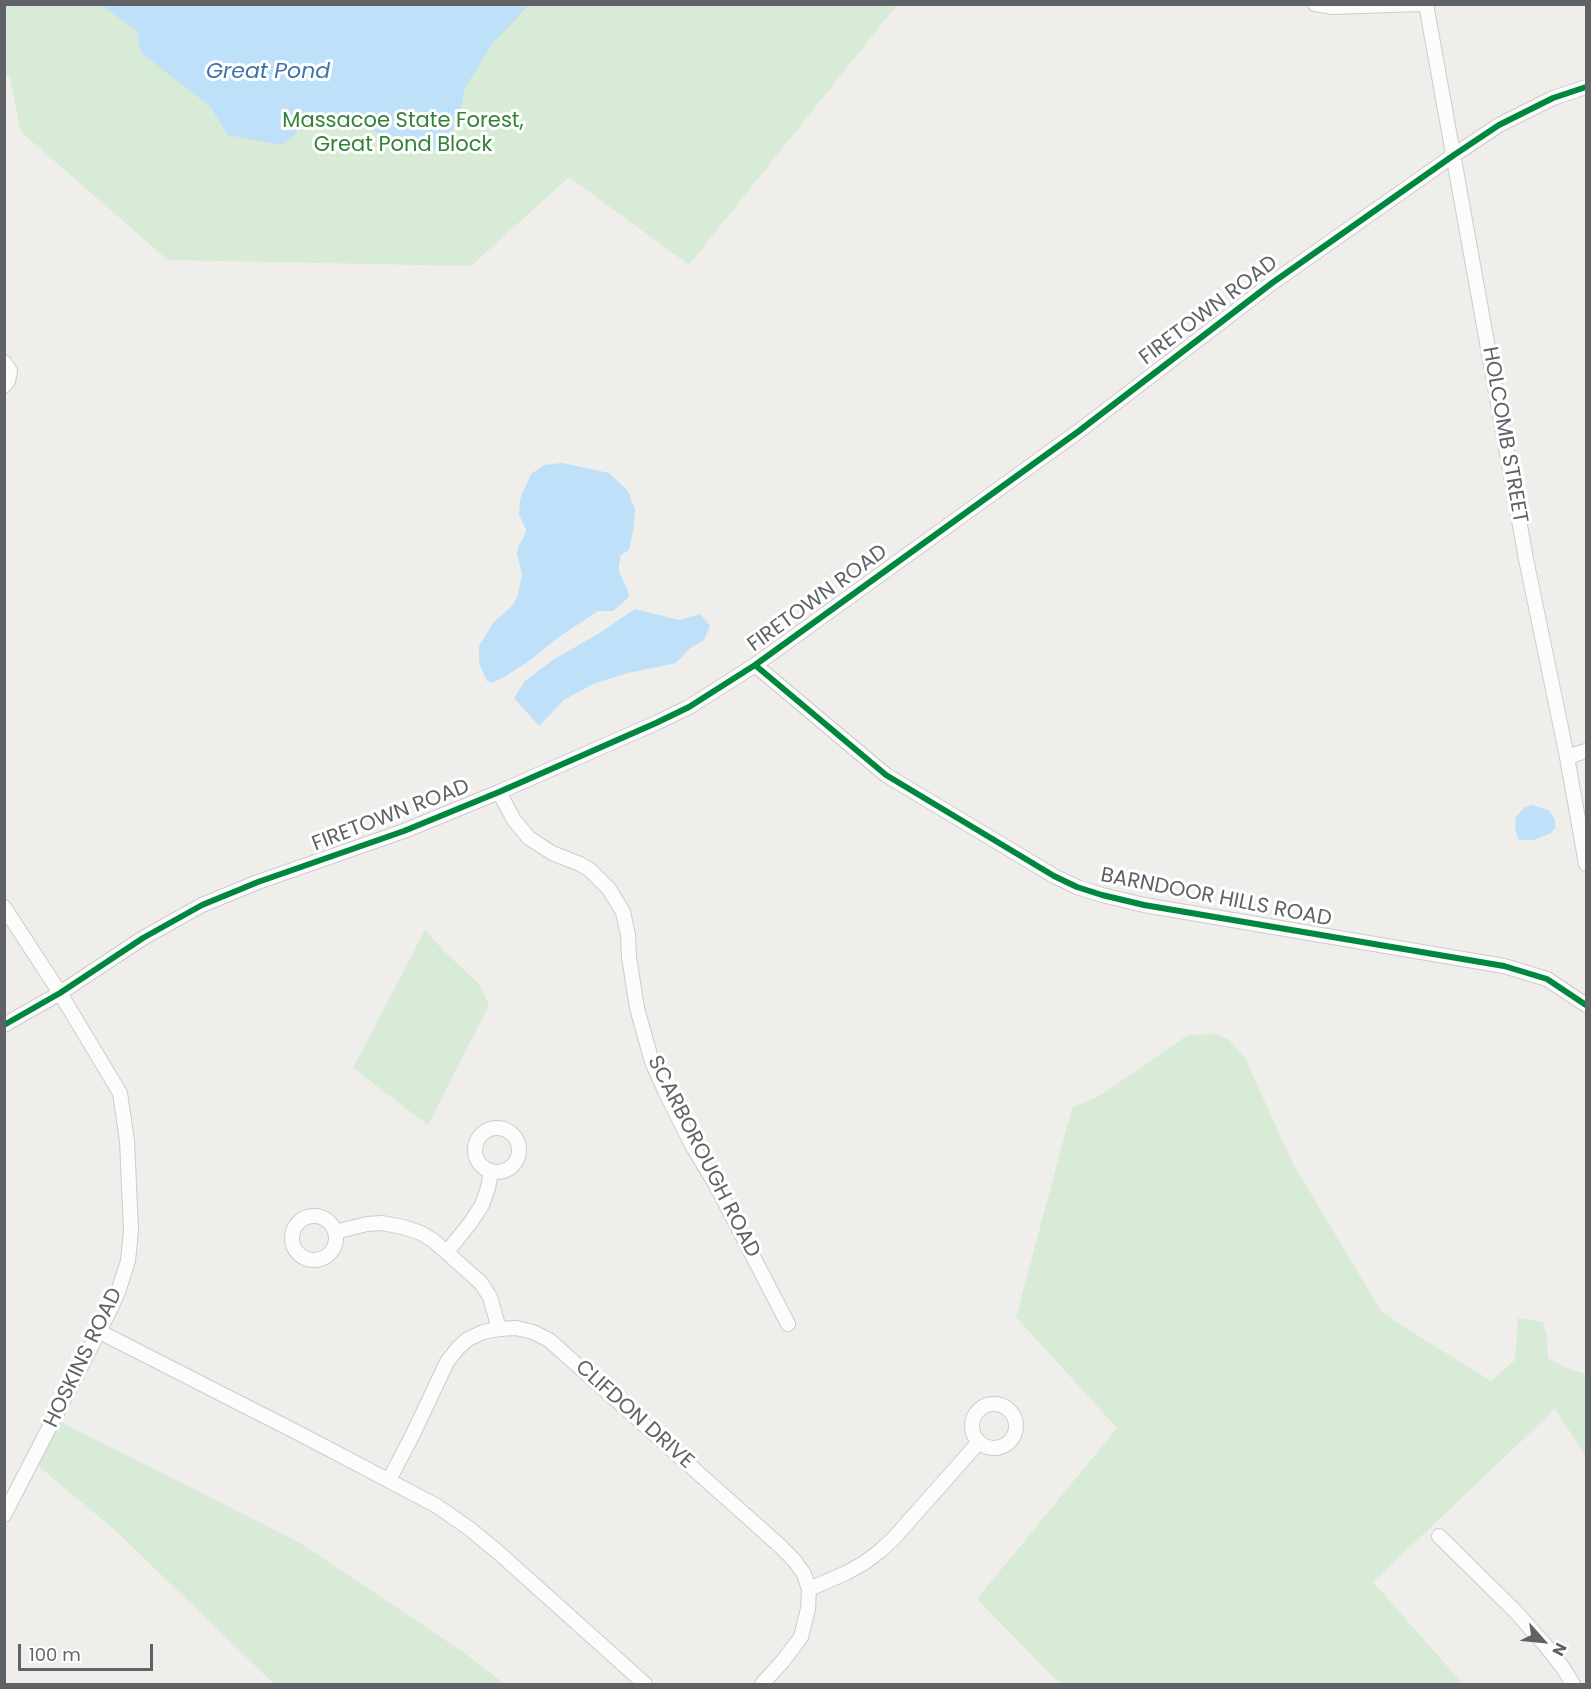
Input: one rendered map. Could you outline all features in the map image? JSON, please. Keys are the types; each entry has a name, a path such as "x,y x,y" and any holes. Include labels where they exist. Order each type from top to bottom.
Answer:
{"street":[{"path":"1315,4 1333,7 1421,4"},
{"name":"HOLCOMB STREET","path":"1426,4 1526,559 1587,864"},
{"name":"FIRETOWN ROAD","path":"4,1025 60,993 143,938 202,905 258,882 404,831 499,792 689,707 755,665 1079,431 1272,283 1454,155 1510,120 1552,98 1587,87"},
{"path":"4,362 10,372 4,386"},
{"name":"BARNDOOR HILLS ROAD","path":"755,665 886,775 1054,876 1077,887 1144,905 1504,966 1547,979 1587,1005"},
{"path":"1567,757 1587,752"},
{"name":"SCARBOROUGH ROAD","path":"499,792 514,820 529,838 552,853 590,870 609,889 623,912 637,1008 652,1062 693,1147 716,1185 788,1323"},
{"name":"HOSKINS ROAD","path":"4,907 60,993 120,1093 131,1230 128,1261 119,1289 100,1332 4,1515"},
{"path":"447,1252 482,1205 491,1171"},
{"path":"334,1232 382,1223 421,1233 434,1241 481,1283 490,1297 499,1329"},
{"name":"CLIFDON DRIVE","path":"389,1480 447,1362 458,1348 468,1339 483,1332 516,1328 533,1332 549,1340 779,1545 804,1574 809,1589"},
{"path":"100,1332 437,1506 470,1529 645,1684"},
{"path":"762,1684 801,1637 808,1609 809,1589 846,1573 880,1551 979,1442"},
{"path":"1439,1536 1516,1612 1546,1646 1573,1684"}],"green space":[{"name":"Massacoe State Forest, Great Pond Block","path":"5,5 897,5 689,265 569,177 471,266 168,260 21,132 9,74 5,78"},
{"path":"425,930 479,984 489,1005 428,1125 353,1068"},
{"path":"1216,1034 1229,1040 1245,1058 1292,1162 1381,1311 1491,1381 1515,1360 1518,1318 1543,1322 1547,1337 1548,1358 1568,1369 1586,1374 1586,1456 1555,1409 1373,1582 1463,1684 1060,1684 977,1599 1117,1428 1016,1317 1072,1108 1101,1095 1188,1035"},
{"path":"59,1421 302,1544 463,1652 505,1684 274,1684 116,1531 36,1464"}],"water":[{"name":"Great Pond","path":"101,5 529,5 493,43 465,88 459,117 445,144 427,152 409,152 387,141 362,120 300,130 282,145 228,135 210,106 141,53 137,31"},
{"path":"562,463 609,473 628,491 635,510 633,531 629,550 621,555 619,571 629,594 628,598 613,611 598,611 556,639 532,659 492,683 487,681 479,663 479,646 493,623 513,605 518,595 522,574 517,554 526,529 519,515 520,499 531,474 544,465"},
{"path":"635,609 679,620 700,614 710,626 704,640 689,649 676,663 628,673 593,684 564,700 539,726 514,698 525,681 553,660"},
{"path":"1531,805 1549,810 1555,820 1555,828 1551,833 1534,840 1518,839 1515,828 1516,817 1524,808"}],"cycle path":[{"path":"4,1025 60,993 143,938 202,905 258,882 404,831 499,792 689,707 755,665 1079,431 1272,283 1454,155 1499,125 1553,98 1586,87"},
{"path":"755,665 886,775 1054,876 1077,887 1144,905 1504,966 1547,979 1586,1005"}]}
